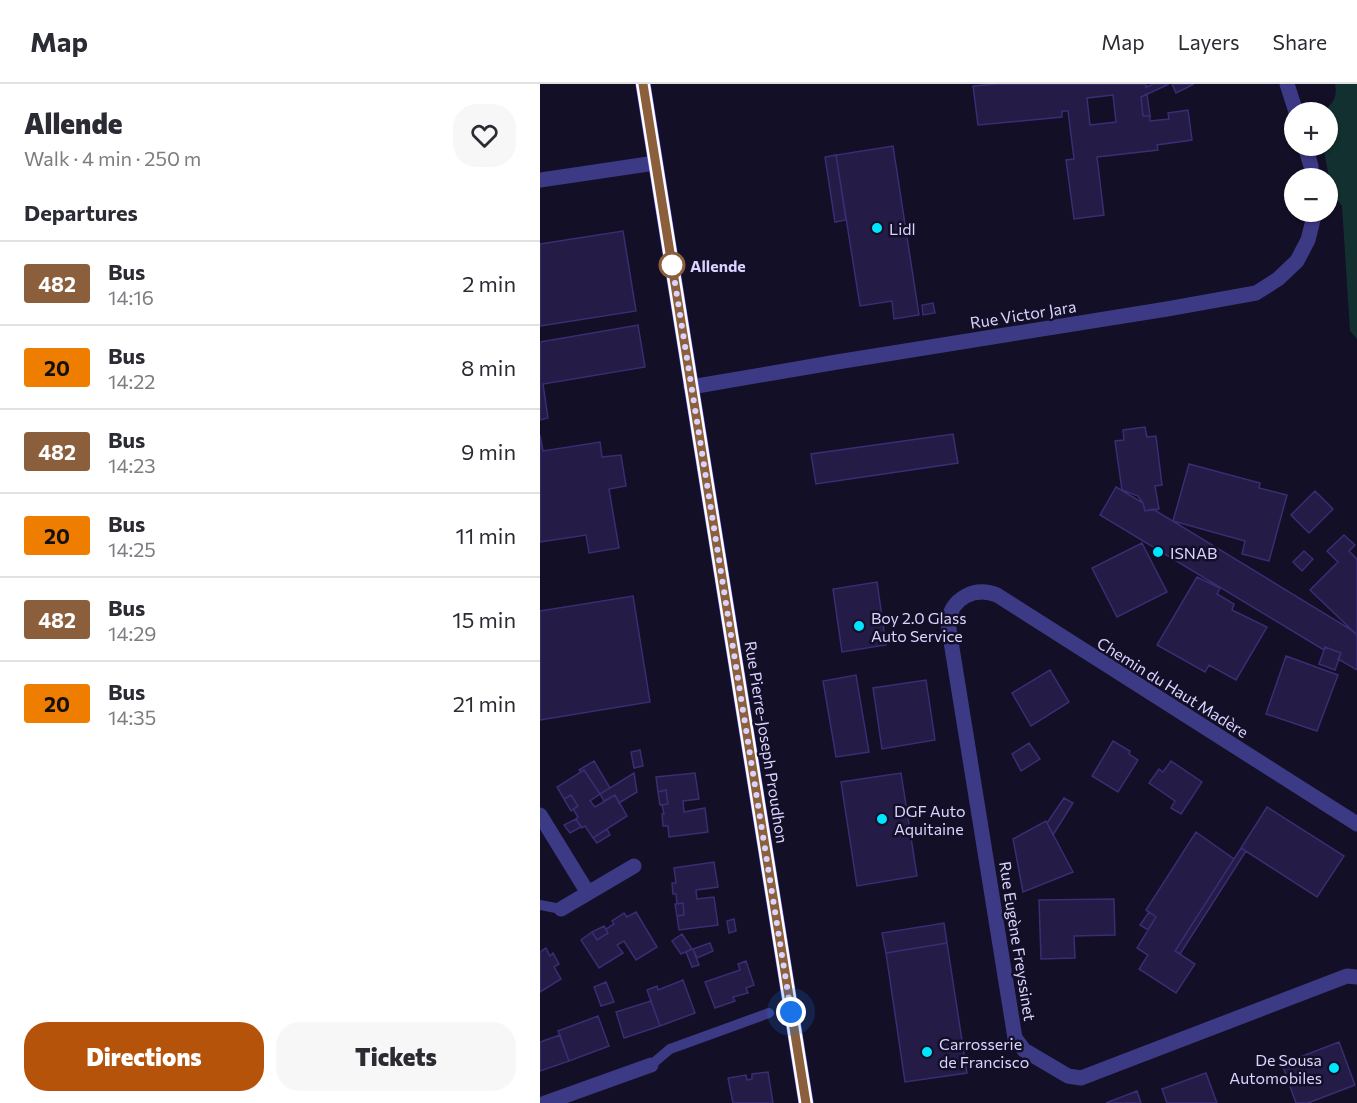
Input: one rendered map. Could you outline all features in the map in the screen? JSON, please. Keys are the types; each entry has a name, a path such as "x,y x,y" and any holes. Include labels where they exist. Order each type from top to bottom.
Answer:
{"street":[{"name":"Rue Pierre-Joseph Proudhon","path":"643,84 806,1103"},
{"path":"1287,84 1293,102"},
{"path":"540,180 655,163"},
{"name":"Rue Victor Jara","path":"692,387 1167,309 1256,292 1278,279 1297,261 1308,240 1312,222"},
{"name":"Chemin du Haut Madère","path":"968,595 984,591 997,595 1357,824"},
{"name":"Rue Eugène Freyssinet","path":"968,595 956,604 948,623 1016,1038 1024,1050 1068,1076 1081,1077 1347,976 1357,977"},
{"path":"540,814 588,893"},
{"path":"561,909 634,866"},
{"path":"545,1103 651,1065"}],"lane":[{"path":"540,905 561,909"},
{"path":"651,1065 670,1049 769,1013"}],"green space":[{"path":"1335,84 1357,84 1357,339 1350,331 1342,206 1338,201 1338,168 1327,168 1325,156 1338,156 1338,102 1332,102 1336,93"}],"building":[{"path":"1146,84 1146,87 1153,84 1169,84 1141,97 1143,116 1150,116 1150,121 1169,119 1168,113 1188,110 1192,140 1157,145 1158,150 1097,157 1104,215 1074,219 1066,160 1074,159 1068,111 1062,111 1062,117 978,125 973,86","holes":["1113,95 1116,122 1090,125 1087,98"]},
{"path":"1172,84 1194,84 1176,93"},
{"path":"1147,94 1150,116 1143,116 1141,97"},
{"name":"Lidl","path":"893,146 919,315 894,319 892,301 860,306 836,155"},
{"path":"836,155 846,220 835,222 825,157"},
{"path":"623,231 636,311 540,326 540,244"},
{"path":"933,303 935,313 923,315 922,305"},
{"path":"638,325 645,367 543,384 548,418 540,420 540,342"},
{"path":"1145,427 1147,437 1156,436 1162,485 1155,486 1159,509 1145,511 1138,496 1122,490 1115,441 1124,440 1123,430"},
{"path":"953,434 958,463 816,484 811,454"},
{"path":"540,435 543,451 600,442 602,457 621,455 626,486 609,489 619,548 589,553 586,535 540,542"},
{"path":"1189,464 1260,483 1259,488 1287,495 1269,561 1242,554 1245,541 1173,521"},
{"path":"1116,487 1143,503 1145,511 1153,509 1350,629 1357,635 1357,670 1338,659 1341,653 1325,647 1324,650 1100,515"},
{"path":"1315,491 1333,509 1309,533 1291,515"},
{"path":"1344,535 1355,545 1349,551 1357,559 1357,635 1310,590 1338,562 1327,551"},
{"path":"1142,543 1167,592 1117,617 1092,568"},
{"path":"1304,551 1313,559 1302,571 1293,562"},
{"path":"1197,577 1220,588 1217,594 1234,604 1232,610 1267,627 1236,680 1209,665 1205,672 1157,645"},
{"path":"877,582 886,645 842,652 833,589"},
{"path":"633,596 650,702 540,720 540,611"},
{"path":"1325,647 1341,653 1335,670 1319,664"},
{"path":"1286,656 1338,675 1317,731 1266,714"},
{"path":"1050,670 1069,702 1031,726 1012,693"},
{"path":"856,675 869,752 836,757 823,681"},
{"path":"926,680 935,740 882,749 873,688"},
{"path":"1113,741 1130,751 1129,754 1138,760 1118,792 1092,776"},
{"path":"1029,743 1040,759 1021,771 1012,754"},
{"path":"640,750 643,766 634,768 631,752"},
{"path":"594,761 610,788 600,794 584,770 581,772 579,770"},
{"path":"1171,761 1202,782 1181,814 1171,808 1175,801 1149,783 1159,769 1163,772"},
{"path":"584,770 600,794 590,801 595,807 615,795 627,816 593,838 585,826 582,828 576,819 578,817 573,809 578,806 571,795 564,799 557,787"},
{"path":"634,773 637,792 619,803 615,795 604,801 600,794"},
{"path":"695,773 699,799 683,801 684,812 705,808 708,832 669,837 668,826 663,826 662,814 664,814 662,805 668,804 666,790 658,792 656,777"},
{"path":"901,773 917,876 857,886 841,782"},
{"path":"666,790 668,804 660,805 658,792"},
{"path":"571,795 578,806 571,811 564,799"},
{"path":"1064,798 1073,803 1053,835 1047,823"},
{"path":"1267,807 1344,856 1317,897 1241,848"},
{"path":"576,819 581,827 570,833 564,825"},
{"path":"1046,821 1073,872 1023,892 1013,839"},
{"path":"607,829 610,835 597,843 593,838"},
{"path":"1196,832 1234,859 1175,951 1195,964 1176,993 1139,969 1148,955 1137,948 1156,917 1146,910"},
{"path":"1241,848 1246,851 1180,954 1175,951"},
{"path":"714,862 718,887 696,890 697,899 714,897 718,925 679,930 677,916 684,915 683,903 677,904 676,894 673,894 672,883 676,883 674,868"},
{"path":"1114,899 1115,935 1074,936 1075,958 1041,959 1039,900"},
{"path":"683,903 684,915 677,916 675,904"},
{"path":"636,912 657,947 636,960 624,941 617,945 623,953 599,968 581,940 592,932 597,940 608,933 606,929 614,924 612,921 624,913 627,917"},
{"path":"1149,912 1156,917 1148,930 1140,925"},
{"path":"734,919 736,931 729,933 727,921"},
{"path":"944,923 947,943 886,953 882,933"},
{"path":"604,926 608,933 597,940 592,932"},
{"path":"682,934 692,949 681,954 672,941"},
{"path":"710,943 713,951 697,958 693,949"},
{"path":"947,943 967,1073 905,1082 886,953"},
{"path":"546,948 550,956 553,953 559,964 554,967 561,979 540,992 540,952"},
{"path":"693,949 699,965 692,967 686,952"},
{"path":"746,961 754,985 746,988 748,993 733,997 735,1001 715,1008 705,982 740,970 738,964"},
{"path":"683,980 695,1013 660,1026 647,990 657,986 658,990"},
{"path":"606,982 614,1002 601,1006 594,987"},
{"path":"651,1001 660,1026 624,1038 616,1012"},
{"path":"598,1016 609,1046 569,1061 558,1031"},
{"path":"560,1035 569,1061 540,1071 540,1042"},
{"path":"1339,1042 1355,1085 1308,1103 1296,1103 1282,1064"},
{"path":"768,1072 773,1103 733,1103 728,1078 746,1075 747,1080 752,1079 752,1074"},
{"path":"1206,1073 1217,1103 1167,1103 1162,1089"},
{"path":"1137,1091 1141,1103 1106,1103"}],"bus line":[{"name":"482","path":"643,84 806,1103"}],"place":[{"name":"Lidl","path":"877,228"},
{"name":"Allende","path":"672,265"},
{"name":"ISNAB","path":"1158,552"},
{"name":"Boy 2.0 Glass Auto Service","path":"859,626"},
{"name":"DGF Auto Aquitaine","path":"882,819"},
{"name":"Carrosserie de Francisco","path":"927,1052"},
{"name":"De Sousa Automobiles","path":"1334,1068"}],"route":[{"path":"672,265 671,258 791,1012"}]}
